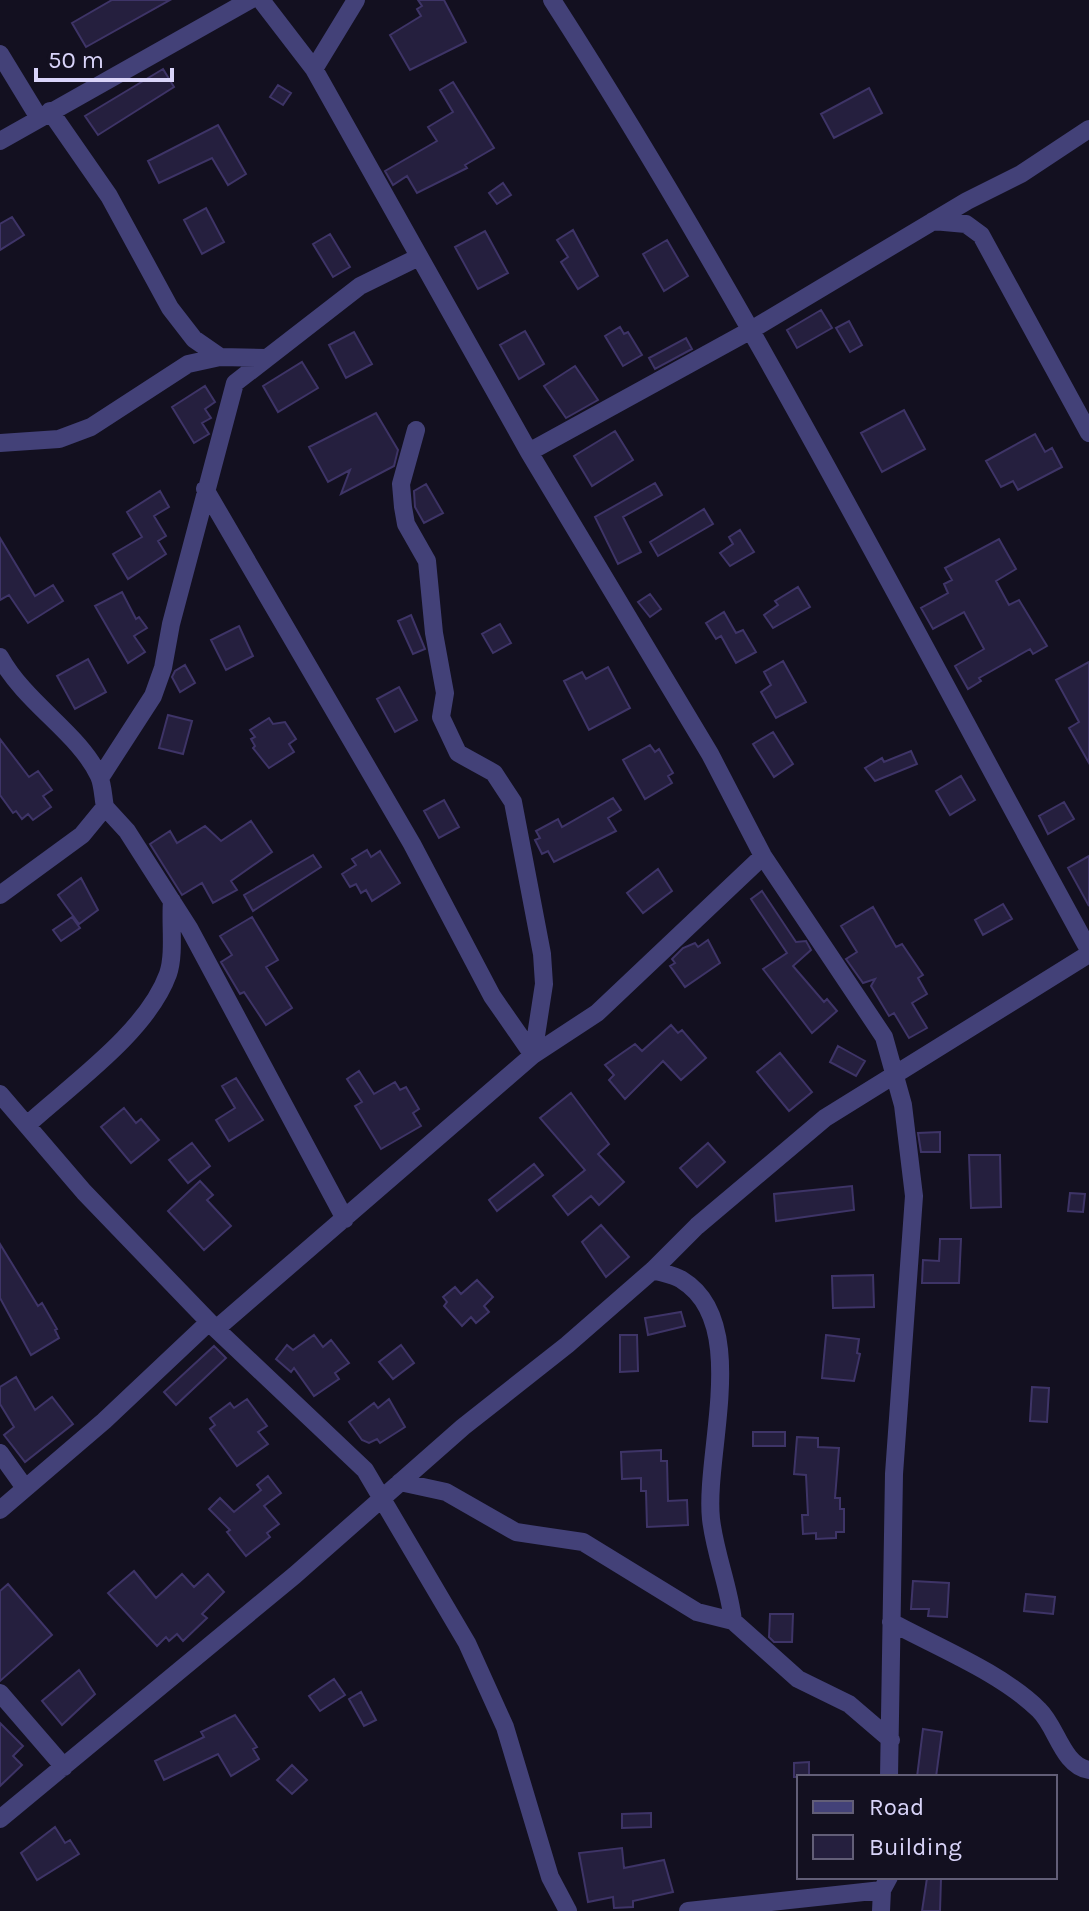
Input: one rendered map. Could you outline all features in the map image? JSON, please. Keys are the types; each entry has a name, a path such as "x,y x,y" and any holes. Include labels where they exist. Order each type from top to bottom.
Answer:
{"street":[{"path":"0,141 250,0"},
{"path":"261,0 314,69 397,213 417,258 529,452 710,754 763,856 876,1023 895,1073 903,1105 914,1196 895,1458 889,1775"},
{"path":"314,69 356,0"},
{"path":"0,1819 653,1270 697,1226 825,1118 1089,952 920,644 834,474 552,0"},
{"path":"0,54 109,196 170,308 194,339 220,357"},
{"path":"529,452 751,330 932,221 1021,174 1089,129"},
{"path":"932,221 966,224 981,235 1089,433"},
{"path":"100,778 153,696 163,668 205,489 235,383 360,286 417,258"},
{"path":"0,443 59,439 91,427 188,364 220,357 266,358"},
{"path":"416,430 401,484 403,507 406,524 427,561 434,633 445,693 441,717 458,753 494,773 513,802 542,954 544,984 533,1055"},
{"path":"205,489 412,844 492,996 533,1055"},
{"path":"0,657 22,690 84,752 100,778 105,807 127,831 172,901 345,1219"},
{"path":"0,895 82,835 105,807"},
{"path":"0,1510 213,1326 345,1219 533,1055 597,1013 763,856"},
{"path":"27,1125 130,1034 152,1006 169,972 172,901"},
{"path":"0,1094 84,1192 213,1326 365,1470 439,1592 499,1713 550,1877 568,1911"},
{"path":"653,1270 682,1280 702,1299 719,1333 711,1517 730,1593 733,1621"},
{"path":"0,1453 25,1488"},
{"path":"400,1482 446,1492 516,1532 583,1542 697,1612 733,1621 798,1679 849,1704 891,1740"},
{"path":"891,1622 998,1680 1040,1710 1065,1751 1082,1768 1089,1770"},
{"path":"0,1693 64,1767"},
{"path":"688,1911 886,1884 881,1911"}],"building":[{"path":"112,0 170,0 86,47 72,23"},
{"path":"418,0 444,0 466,42 410,70 390,35 421,16 417,9 422,6"},
{"path":"163,69 174,87 98,135 85,116"},
{"path":"453,82 494,148 465,165 467,168 417,193 407,176 393,185 385,171 437,141 428,127 453,112 440,90"},
{"path":"278,85 291,93 283,105 270,97"},
{"path":"869,88 882,113 834,138 821,114"},
{"path":"218,125 246,174 228,185 212,158 159,183 148,161"},
{"path":"503,183 511,195 497,204 489,193"},
{"path":"206,208 224,242 202,254 184,220"},
{"path":"12,217 24,235 0,250 0,224"},
{"path":"573,230 598,276 578,289 561,262 568,257 557,240"},
{"path":"485,231 508,273 478,289 455,247"},
{"path":"330,234 350,267 333,277 313,244"},
{"path":"667,240 688,276 664,291 643,254"},
{"path":"821,310 832,328 797,348 787,330"},
{"path":"849,321 862,345 850,352 836,328"},
{"path":"620,327 624,334 628,332 642,355 623,366 605,336"},
{"path":"525,331 544,364 519,379 500,345"},
{"path":"354,332 372,364 346,378 329,345"},
{"path":"686,338 692,349 655,369 649,358"},
{"path":"302,362 318,388 278,412 263,386"},
{"path":"575,366 598,400 566,418 544,386"},
{"path":"205,386 215,402 205,409 211,418 202,423 209,434 194,443 172,407"},
{"path":"904,410 925,449 882,472 861,433"},
{"path":"376,413 398,450 394,466 341,494 350,470 328,482 309,447"},
{"path":"615,431 633,460 592,486 574,456"},
{"path":"1035,434 1045,452 1052,448 1062,467 1018,490 1013,481 1001,487 986,461"},
{"path":"655,483 662,495 623,517 641,552 618,564 595,517"},
{"path":"426,484 443,513 424,523 415,507 414,491"},
{"path":"160,491 169,507 154,516 166,536 158,541 166,554 128,579 113,554 142,537 127,512"},
{"path":"704,509 713,524 658,556 650,542"},
{"path":"740,530 754,552 730,566 720,553 733,544 729,537"},
{"path":"0,538 35,596 53,585 63,601 28,623 9,595 0,600"},
{"path":"999,539 1016,569 996,581 1009,605 1019,600 1047,646 1033,654 1030,649 979,678 981,681 968,689 955,666 984,649 964,612 933,629 921,608 948,593 944,584 952,580 945,568"},
{"path":"798,587 810,607 773,628 764,615 778,605 775,601"},
{"path":"122,592 136,619 139,617 147,628 134,636 145,652 128,663 95,606"},
{"path":"650,594 661,609 650,617 638,602"},
{"path":"724,612 736,633 743,630 756,652 736,663 721,636 716,639 706,623"},
{"path":"411,615 425,649 413,654 398,621"},
{"path":"500,624 511,643 493,653 482,634"},
{"path":"239,626 253,656 226,670 211,640"},
{"path":"88,659 106,692 75,709 57,676"},
{"path":"783,661 806,702 776,718 761,692 771,685 764,672"},
{"path":"1089,662 1089,763 1069,728 1079,722 1056,680"},
{"path":"185,665 195,683 180,692 172,677"},
{"path":"608,667 630,708 589,730 564,681 582,672 586,679"},
{"path":"399,687 417,720 395,732 377,699"},
{"path":"168,715 192,721 183,754 159,748"},
{"path":"269,718 273,724 285,722 296,739 289,744 294,752 269,768 253,748 251,739 255,737 250,730"},
{"path":"773,732 793,764 774,777 753,744"},
{"path":"0,739 29,777 38,771 52,790 43,796 51,807 33,820 28,814 22,819 16,811 13,813 0,795"},
{"path":"650,745 655,752 659,749 673,773 668,776 672,783 645,799 623,760"},
{"path":"911,751 917,764 875,781 865,768 882,758 884,762"},
{"path":"961,776 975,800 950,815 936,791"},
{"path":"613,798 621,810 608,818 616,831 554,862 548,851 542,854 535,840 540,838 536,831 558,819 562,827"},
{"path":"444,800 459,827 439,838 424,811"},
{"path":"1064,802 1074,819 1048,834 1039,816"},
{"path":"251,821 272,852 231,881 237,890 213,903 202,883 182,895 150,844 170,831 177,843 205,826 221,841"},
{"path":"367,850 371,857 380,851 400,883 372,901 366,890 361,893 356,884 350,887 342,874 356,865 352,859"},
{"path":"313,855 321,867 253,911 244,895"},
{"path":"1089,856 1089,906 1068,868"},
{"path":"658,869 672,891 643,913 627,893"},
{"path":"81,878 98,910 79,924 58,895"},
{"path":"762,891 796,942 806,941 811,950 793,966 824,1002 827,999 837,1011 812,1033 763,969 787,953 751,899"},
{"path":"1003,904 1012,919 983,935 975,920"},
{"path":"873,907 896,947 902,944 923,975 918,978 927,994 912,1003 927,1028 909,1038 894,1013 889,1016 871,986 875,979 863,983 846,959 857,952 841,926"},
{"path":"72,917 80,928 61,941 53,930"},
{"path":"252,917 278,960 266,967 292,1008 266,1025 244,992 240,994 221,962 232,955 220,936"},
{"path":"708,940 720,963 685,987 670,966 675,963 672,959 683,948 695,943 698,947"},
{"path":"671,1025 678,1033 682,1030 706,1058 681,1080 663,1061 625,1099 609,1080 614,1075 605,1065 635,1044 642,1051"},
{"path":"838,1046 865,1061 856,1076 830,1062"},
{"path":"780,1053 812,1092 789,1111 757,1072"},
{"path":"359,1071 374,1094 395,1082 400,1090 406,1087 419,1109 413,1113 421,1126 381,1149 355,1106 362,1102 347,1079"},
{"path":"236,1078 263,1120 229,1141 216,1120 235,1108 222,1086"},
{"path":"571,1093 609,1144 598,1154 624,1182 599,1205 591,1196 568,1215 553,1196 585,1170 540,1118"},
{"path":"124,1108 136,1123 141,1119 159,1140 131,1163 101,1127"},
{"path":"940,1132 940,1152 921,1152 918,1133"},
{"path":"192,1143 210,1166 188,1183 169,1160"},
{"path":"708,1143 725,1162 697,1187 680,1168"},
{"path":"969,1155 1000,1155 1001,1207 971,1208"},
{"path":"534,1164 543,1175 497,1211 489,1200"},
{"path":"200,1181 213,1195 207,1200 231,1226 204,1250 168,1211"},
{"path":"852,1186 854,1210 776,1221 774,1194"},
{"path":"1070,1193 1085,1194 1083,1212 1068,1211"},
{"path":"601,1225 629,1257 606,1277 582,1242"},
{"path":"940,1239 961,1239 959,1283 922,1283 923,1260 939,1261"},
{"path":"0,1244 38,1306 42,1303 57,1329 59,1338 31,1355 0,1298"},
{"path":"873,1275 874,1307 833,1308 832,1276"},
{"path":"477,1280 493,1297 484,1306 489,1312 476,1323 471,1317 462,1326 444,1306 447,1302 443,1297 455,1287 461,1294"},
{"path":"681,1312 685,1326 648,1335 645,1318"},
{"path":"314,1335 323,1347 331,1340 349,1363 335,1373 339,1379 314,1396 294,1368 291,1372 276,1359 287,1345 293,1350"},
{"path":"620,1335 637,1335 638,1371 620,1372"},
{"path":"826,1335 859,1339 857,1353 860,1354 854,1381 822,1378"},
{"path":"401,1345 414,1363 393,1379 379,1362"},
{"path":"214,1346 226,1358 176,1405 164,1392"},
{"path":"16,1377 35,1410 52,1397 73,1424 25,1462 4,1435 14,1427 0,1404 0,1387"},
{"path":"1032,1387 1049,1388 1047,1422 1030,1421"},
{"path":"247,1399 267,1426 258,1432 268,1444 237,1466 210,1429 215,1425 210,1418 230,1403 234,1408"},
{"path":"389,1399 405,1427 380,1443 377,1439 369,1443 362,1440 349,1422 374,1403 378,1408"},
{"path":"753,1432 785,1432 785,1446 753,1446"},
{"path":"797,1437 818,1438 818,1447 839,1448 835,1498 840,1498 840,1509 844,1509 844,1532 836,1532 836,1538 816,1539 816,1533 803,1534 802,1515 808,1515 806,1475 794,1474"},
{"path":"661,1450 661,1461 667,1461 668,1501 687,1500 688,1525 647,1527 646,1491 641,1491 641,1478 622,1479 621,1452"},
{"path":"268,1476 281,1493 264,1506 279,1524 267,1533 270,1537 246,1556 227,1532 230,1530 209,1509 220,1498 234,1512 261,1490 257,1485"},
{"path":"134,1571 156,1598 182,1574 194,1587 208,1574 224,1592 202,1614 207,1618 183,1641 177,1634 169,1641 166,1637 157,1646 108,1593"},
{"path":"913,1581 949,1583 947,1617 928,1616 929,1609 911,1609"},
{"path":"8,1584 52,1635 0,1681 0,1591"},
{"path":"1026,1594 1055,1597 1053,1614 1024,1611"},
{"path":"770,1614 793,1614 792,1642 774,1642 769,1637"},
{"path":"79,1670 95,1694 62,1725 42,1701"},
{"path":"334,1679 345,1695 320,1711 309,1696"},
{"path":"361,1692 376,1720 364,1726 349,1699"},
{"path":"235,1715 257,1747 253,1749 259,1759 231,1776 218,1754 164,1780 155,1761 204,1737 201,1732"},
{"path":"0,1723 23,1746 13,1756 22,1765 0,1786"},
{"path":"923,1729 942,1732 936,1775 917,1775"},
{"path":"809,1762 809,1775 794,1777 794,1763"},
{"path":"292,1765 307,1780 292,1794 277,1780"},
{"path":"651,1813 651,1827 622,1828 622,1814"},
{"path":"55,1827 65,1843 70,1840 79,1854 37,1880 21,1853"},
{"path":"622,1848 624,1868 664,1860 673,1892 633,1901 633,1907 614,1908 613,1897 588,1902 579,1853"},
{"path":"927,1879 941,1879 940,1911 922,1911"}]}
